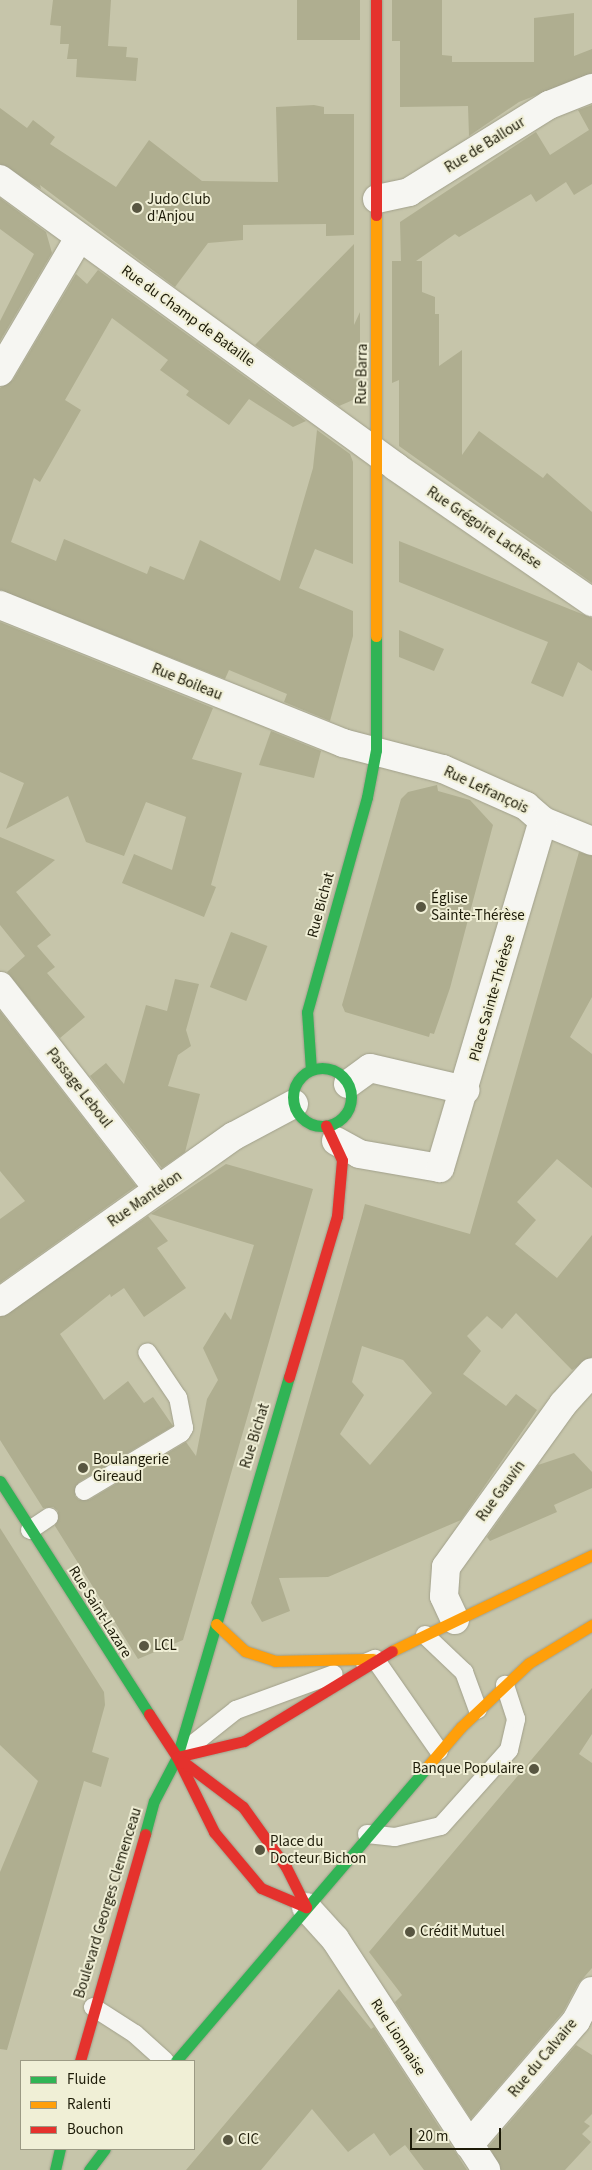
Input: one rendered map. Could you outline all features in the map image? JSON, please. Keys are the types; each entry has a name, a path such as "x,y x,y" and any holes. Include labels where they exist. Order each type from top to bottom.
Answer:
{"main road":[{"name":"Rue Barra","path":"376,0 376,750"},
{"name":"Rue Bichat","path":"311,1070 308,1012 367,797 376,750"},
{"path":"311,1070 335,1071 348,1084 351,1102 348,1110 331,1133 303,1118 294,1104 296,1085 311,1070"},
{"name":"Rue Bichat","path":"177,1757 337,1216 342,1160 331,1133"},
{"name":"Rue Saint-Lazare","path":"0,1482 177,1757 214,1832 261,1888 306,1907"},
{"path":"177,1757 244,1741 375,1659 592,1555"},
{"path":"216,1624 245,1651 275,1661 375,1659"},
{"path":"177,2060 367,1834 439,1751 478,1710 529,1663 592,1625"},
{"name":"Rue Saint-Lazare","path":"177,1757 242,1807 286,1866 306,1907"},
{"name":"Boulevard Georges Clemenceau","path":"80,2060 93,2007 154,1800 177,1757"},
{"path":"56,2170 60,2150"},
{"path":"89,2170 104,2150"}],"street":[{"name":"Rue de Ballour","path":"377,199 409,192 549,105 592,88"},
{"name":"Rue du Champ de Bataille","path":"0,179 376,453"},
{"path":"0,372 79,238"},
{"name":"Rue Grégoire Lachèse","path":"376,453 592,602"},
{"name":"Rue Boileau","path":"0,605 343,743 376,750"},
{"name":"Rue Lefrançois","path":"376,750 443,769 526,806 542,821 592,841"},
{"name":"Place Sainte-Thérèse","path":"331,1133 359,1154 440,1168 465,1090 542,821"},
{"name":"Passage Leboul","path":"0,986 158,1189"},
{"path":"348,1084 370,1068 465,1090"},
{"name":"Rue Mantelon","path":"0,1302 234,1136 294,1104"},
{"name":"Rue Gauvin","path":"455,1620 444,1596 446,1567 564,1404 592,1372"},
{"name":"Rue Lionnaise","path":"306,1907 335,1939 486,2170"},
{"name":"Rue du Calvaire","path":"469,2145 584,2028 592,1991"}],"lane":[{"path":"84,1491 181,1433 184,1428 178,1398 147,1352"},
{"path":"30,1530 49,1517"},
{"path":"425,1635 464,1672 478,1710"},
{"path":"177,1757 236,1710 375,1659 439,1751"},
{"path":"367,1834 394,1837 441,1826 509,1750 516,1719 505,1685"},
{"path":"93,2007 136,2034 164,2060"}],"building":[{"path":"53,0 111,0 108,46 127,47 126,57 138,58 136,81 76,77 77,59 67,59 69,44 60,44 61,26 50,25"},
{"path":"297,0 360,0 360,40 297,40"},
{"path":"392,0 442,0 442,55 452,56 452,62 534,62 534,18 574,13 574,56 592,49 592,73 519,102 469,136 468,106 400,107 400,41 392,41"},
{"path":"314,105 324,107 324,114 354,114 354,235 326,236 326,224 243,225 243,240 208,243 175,287 40,185 41,189 0,164 0,108 27,128 33,120 55,137 50,144 116,187 149,140 202,181 278,182 276,107"},
{"path":"592,105 592,184 574,195 566,182 536,202 531,194 459,237 455,234 416,261 422,261 422,292 435,297 435,314 439,314 439,366 462,350 462,455 479,431 543,478 547,473 592,512 592,583 399,446 399,380 392,383 392,261 401,261 400,222 536,132 550,155 589,130 578,110"},
{"path":"0,198 46,232 52,253 0,341 0,321 34,254 0,229"},
{"path":"354,244 354,325 360,312 360,397 339,406 255,345"},
{"path":"98,270 306,421 293,427 249,399 229,425 186,395 189,391 160,370 168,360 112,318 65,400 81,410 40,482 34,478 11,542 56,561 64,539 147,574 150,566 184,580 200,540 280,581 313,468 317,430 350,454 353,462 353,564 315,549 299,588 353,611 353,636 330,721 284,702 287,694 229,670 225,679 0,590 0,388 13,380 76,274 87,284"},
{"path":"399,541 592,618 592,671 578,662 563,697 531,683 548,642 399,582"},
{"path":"0,622 213,708 192,759 242,773 211,885 216,887 204,917 122,883 134,854 172,870 186,817 146,802 124,856 86,842 68,796 6,829 24,783 0,772"},
{"path":"399,630 444,649 434,671 399,657"},
{"path":"271,731 321,751 314,778 259,765"},
{"name":"Église Sainte-Thérèse","path":"437,785 438,791 470,800 493,825 450,988 434,1034 430,1033 429,1037 345,1012 342,1005 401,799 408,792"},
{"path":"0,837 55,860 16,892 51,935 37,946 55,967 47,973 85,1017 60,1038 7,972 25,956 0,925"},
{"path":"579,852 592,856 592,997 570,1037 592,1054 592,1188 557,1159 517,1202 536,1220 515,1244 557,1278 592,1235 592,1357 572,1370 516,1313 502,1329 487,1316 467,1336 481,1351 463,1374 506,1406 516,1394 537,1410 461,1520 328,1577 279,1578 290,1611 262,1622 251,1603 365,1204 470,1234","holes":["362,1346 403,1360 432,1393 370,1465 340,1434 364,1395 352,1382"]},
{"path":"231,932 267,946 246,1001 210,987"},
{"path":"175,979 199,984 186,1030 191,1046 178,1055 168,1086 200,1094 185,1152 162,1168 90,1076 106,1063 124,1084 146,1005 167,1011"},
{"path":"0,1011 136,1186 0,1283 0,1219 25,1201 0,1171"},
{"path":"226,1164 313,1189 183,1640 138,1659 55,1526 58,1511 53,1507 43,1508 0,1440 0,1317 148,1216 168,1241 157,1248 186,1288 144,1317 124,1288 111,1297 110,1294 60,1334 104,1400 128,1381 144,1403 153,1397 173,1426 79,1482 75,1496 79,1500 89,1500 186,1442 196,1456 207,1399 218,1380 203,1348 225,1312 231,1320 254,1245 151,1214"},
{"path":"574,1453 592,1472 592,1488 554,1505 557,1512 490,1541 487,1537 538,1465"},
{"path":"0,1528 104,1692 105,1705 92,1752 109,1758 101,1787 84,1781 7,2050 0,2049 0,1872 38,1781 0,1745"},
{"path":"592,1688 592,1734 579,1754 592,1763 592,1968 578,1984 563,2012 471,2119 395,2002 402,1995 369,1952"},
{"path":"339,1989 371,2029 374,2027 467,2170 424,2170 405,2145 390,2156 374,2133 348,2152 312,2109 261,2170 186,2170"},
{"path":"576,2045 592,2055 592,2114 584,2122 590,2126 582,2134 591,2142 565,2170 501,2170 489,2146"}],"traffic: fast":[{"path":"311,1070 307,1012 367,797 376,750 376,636"},
{"path":"322,1068 338,1073 346,1081 351,1097 346,1113 338,1121 322,1126 306,1121 298,1113 293,1097 298,1081 306,1073 322,1068"},
{"path":"145,1834 154,1801 177,1757 289,1377"},
{"path":"0,1481 149,1714"},
{"path":"177,2060 426,1768"},
{"path":"55,2170 60,2150"},
{"path":"89,2170 104,2150"}],"traffic: slow":[{"path":"376,215 376,636"},
{"path":"392,1651 592,1555"},
{"path":"216,1624 245,1651 275,1661 373,1659"},
{"path":"426,1768 461,1727 529,1663 592,1625"}],"traffic: jam":[{"path":"376,0 376,215"},
{"path":"289,1377 337,1216 342,1160 326,1125"},
{"path":"177,1757 244,1741 392,1651"},
{"path":"149,1714 177,1757 214,1832 261,1888 306,1907"},
{"path":"182,1761 243,1807 286,1867 306,1907"},
{"path":"80,2060 145,1834"}],"place":[{"name":"Judo Club d'Anjou","path":"137,208"},
{"name":"Église Sainte-Thérèse","path":"421,907"},
{"name":"Boulangerie Gireaud","path":"83,1468"},
{"name":"LCL","path":"144,1646"},
{"name":"Banque Populaire","path":"534,1769"},
{"name":"Place du Docteur Bichon","path":"260,1850"},
{"name":"Crédit Mutuel","path":"410,1932"},
{"name":"CIC","path":"228,2140"}]}
